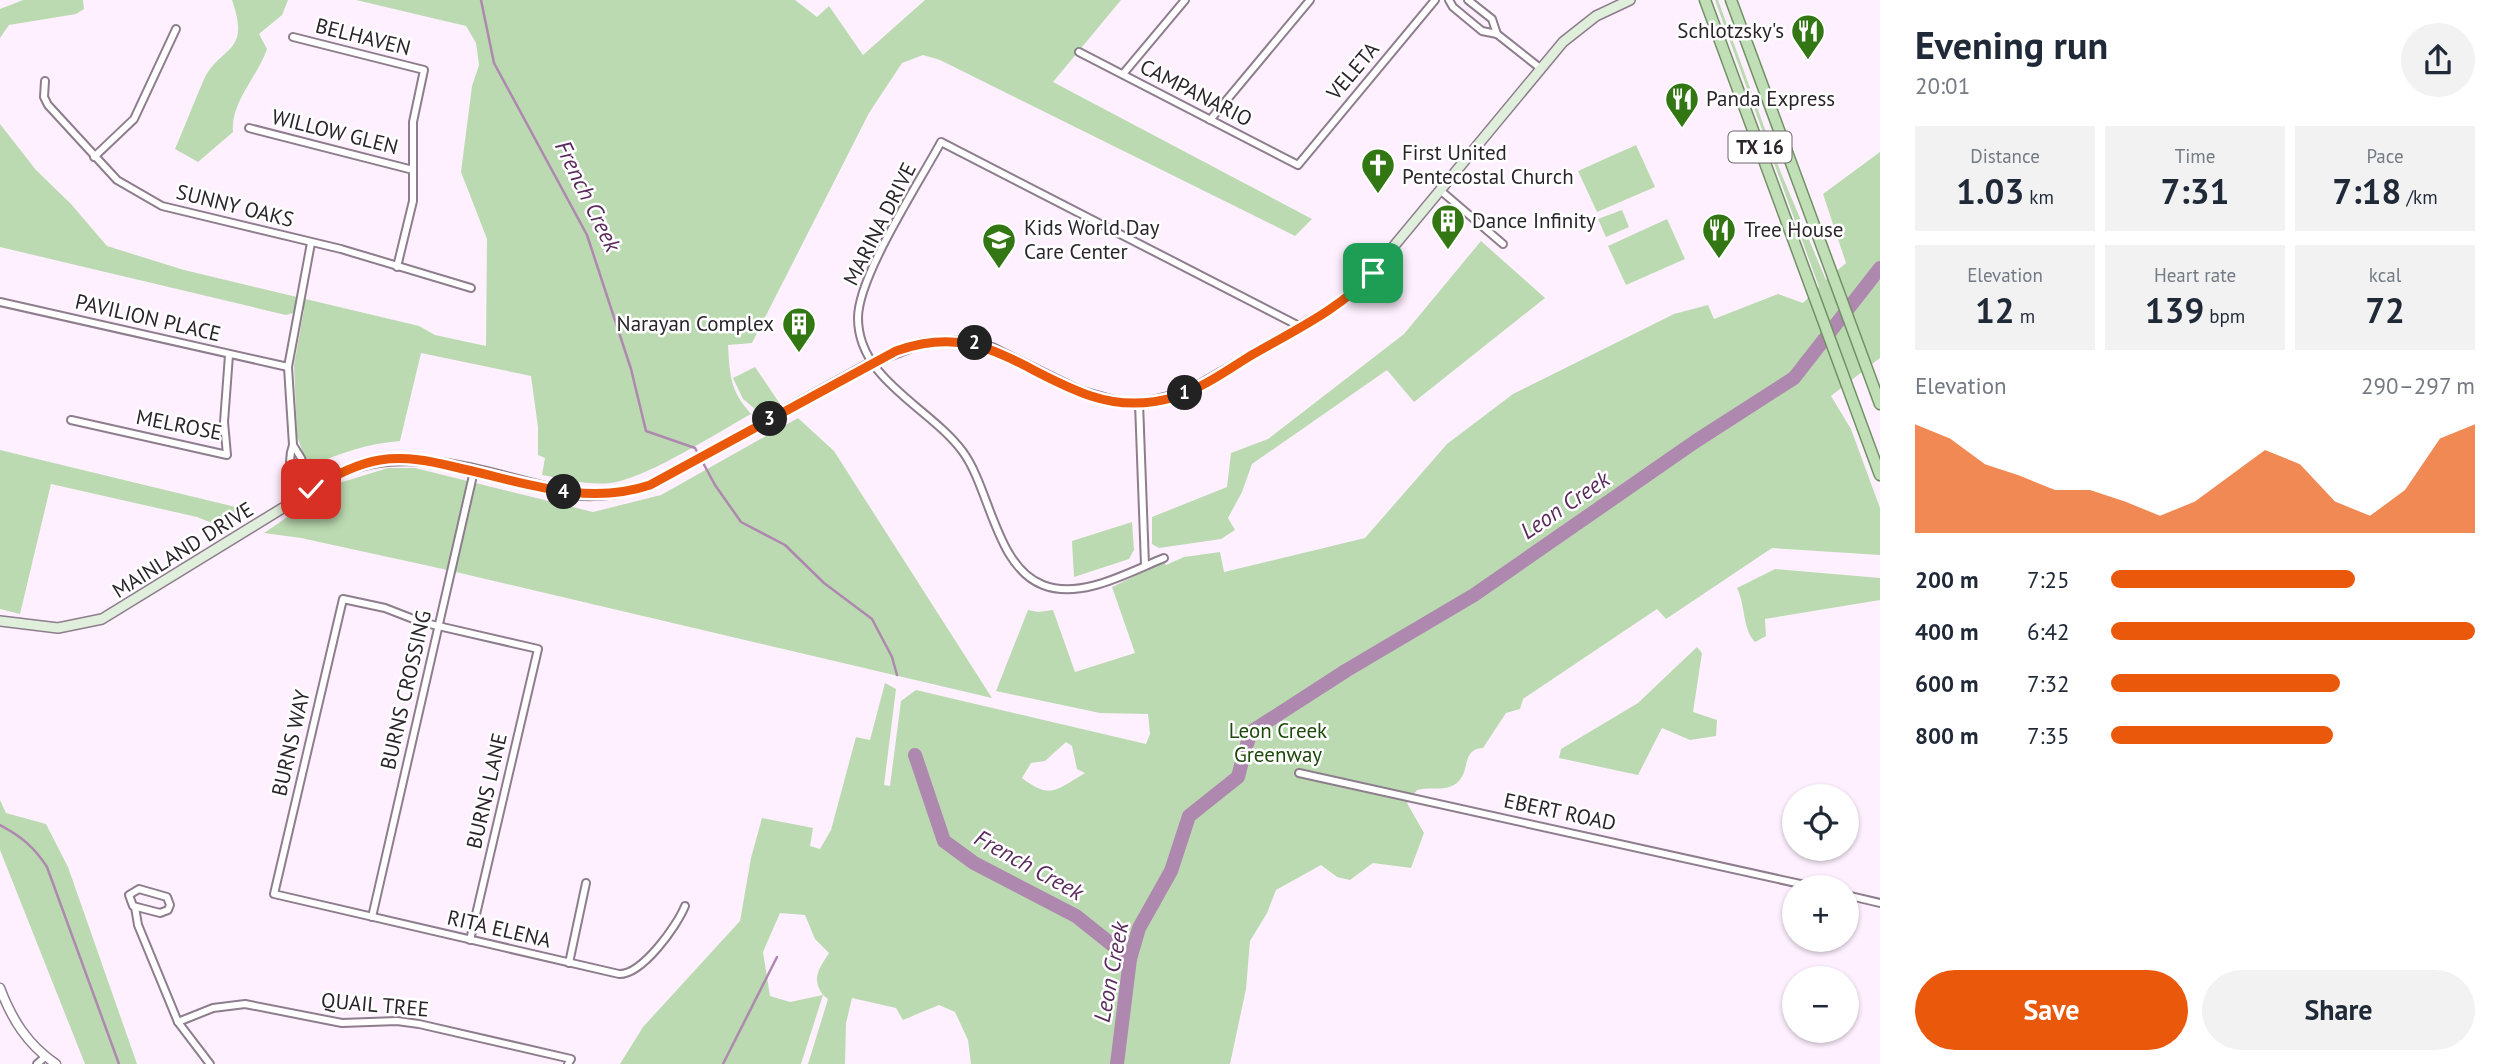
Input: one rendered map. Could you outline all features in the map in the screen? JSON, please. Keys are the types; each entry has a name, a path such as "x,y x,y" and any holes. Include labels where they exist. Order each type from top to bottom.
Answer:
{"main road":[{"name":"MAINLAND DRIVE","path":"0,621 51,628 102,619 311,489 351,468 380,460 424,460 594,495 635,490 670,474 871,363 922,343 964,341 1005,353 1091,396 1139,403 1188,392 1301,327 1360,287 1540,68 1577,29 1596,16 1630,0"},
{"name":"TX 16","path":"1705,0 1880,475"},
{"name":"TX 16","path":"1731,0 1880,404"}],"street":[{"path":"1123,74 1185,0"},
{"path":"1210,120 1310,0"},
{"name":"VELETA","path":"1298,165 1435,0"},
{"path":"1449,0 1482,31 1497,34 1540,68"},
{"path":"1462,15 1470,1 1492,19 1497,34"},
{"path":"94,157 134,119 176,29"},
{"name":"BELHAVEN","path":"293,37 424,70 413,122 413,170"},
{"name":"CAMPANARIO","path":"1079,52 1298,165"},
{"name":"SUNNY OAKS","path":"45,81 44,97 48,104 94,157 117,180 162,206 353,252 471,288"},
{"name":"WILLOW GLEN","path":"249,128 413,170"},
{"name":"MARINA DRIVE","path":"871,363 858,327 863,287 941,142 1301,327"},
{"path":"397,267 413,201 413,170"},
{"path":"1440,190 1503,244"},
{"path":"299,496 291,474 289,454 293,445 288,367 311,243"},
{"name":"PAVILION PLACE","path":"0,302 288,367"},
{"name":"MELROSE","path":"71,420 227,455 224,422 229,355"},
{"path":"871,363 961,449 972,467 1010,555 1028,578 1041,584 1077,589 1164,558"},
{"path":"1139,403 1145,565"},
{"path":"293,445 301,458 311,489"},
{"name":"BURNS CROSSING","path":"372,917 474,471"},
{"name":"BURNS WAY","path":"274,894 343,599 439,626"},
{"name":"BURNS LANE","path":"439,626 538,649 470,940"},
{"name":"EBERT ROAD","path":"1299,773 1782,880"},
{"path":"569,963 586,883"},
{"path":"135,907 163,913 170,905 164,896 138,889 131,893 129,898 135,907 138,925 178,1022 210,1064"},
{"name":"RITA ELENA","path":"274,894 619,974 631,973 678,923 685,906"},
{"path":"1859,898 1880,903"},
{"path":"0,988 18,1027 45,1057 56,1064"},
{"name":"QUAIL TREE","path":"178,1022 224,1005 256,1004 342,1023 397,1021 419,1024 569,1062"},
{"path":"37,1064 45,1057"}],"green space":[{"path":"23,0 83,0 84,9 76,14 9,25 0,38 0,9"},
{"path":"232,0 288,0 282,15 259,34 267,49 240,100 233,121 233,132 198,162 175,149 204,79 236,40 237,18"},
{"path":"356,0 795,0 817,17 829,6 863,55 925,0 1121,0 1053,82 1312,219 1295,236 940,60 923,55 902,63 869,113 752,343 728,345 732,382 739,398 751,414 684,452 630,478 607,483 569,480 542,475 545,458 538,455 538,427 531,376 421,353 400,441 353,450 308,467 297,436 294,365 304,310 286,315 0,247 0,124 36,170 71,204 107,246 184,270 419,326 435,335 486,346 487,239 461,172 472,86 479,65 476,43 466,26"},
{"name":"Leon Creek Greenway","path":"1715,0 1718,0 1781,173 1826,280 1846,263 1823,194 1880,152 1880,358 1831,396 1851,429 1880,508 1880,555 1772,548 1666,619 1657,609 1523,699 1520,709 1506,713 1483,748 1476,749 1469,756 1462,776 1454,785 1417,790 1407,803 1424,833 1411,868 1373,863 1350,880 1337,877 1321,865 1276,890 1267,913 1250,941 1246,989 1230,1064 971,1064 968,1040 955,1012 939,1005 903,1020 896,1008 852,998 846,1023 845,1064 808,1064 828,999 823,995 801,1064 620,1064 643,1027 740,921 751,858 762,818 813,828 810,846 820,849 831,830 856,737 870,740 885,683 896,689 884,785 890,786 901,701 916,690 1146,744 1150,734 1148,714 1100,713 996,691 1028,610 1053,610 1075,672 1135,653 1112,587 1164,562 1166,565 1184,557 1220,552 1224,572 1365,538 1447,444 1513,394 1674,314 1708,305 1714,319 1778,294 1803,303 1819,287","holes":["1066,742 1072,746 1077,769 1085,773 1060,788 1047,791 1022,778 1031,763 1045,761","780,913 805,915 815,939 829,953 817,978 823,995 790,1002 770,996 763,952"]},
{"path":"1636,145 1655,187 1597,212 1578,171"},
{"path":"1622,210 1629,227 1606,237 1598,219"},
{"path":"1667,219 1685,259 1626,285 1608,246"},
{"path":"1481,241 1545,298 1414,402 1387,370 1252,464 1242,492 1228,518 1235,530 1221,539 1159,548 1152,544 1152,517 1227,487 1231,453 1268,439 1404,334"},
{"path":"755,367 780,404 761,414 743,399 733,378"},
{"path":"798,418 834,451 992,698 443,569 301,538 264,533 336,484 388,468 415,468 593,512 661,495"},
{"path":"0,450 248,510 225,528 197,517 51,484 20,614 0,609"},
{"path":"1132,522 1134,550 1129,559 1074,577 1072,541"},
{"path":"1775,569 1880,578 1880,600 1765,619 1766,636 1755,642 1746,624 1737,588"},
{"path":"1697,647 1702,653 1693,712 1717,720 1716,736 1690,740 1662,728 1638,775 1559,758 1561,749 1638,703"},
{"path":"0,800 6,813 46,824 68,867 137,1064 85,1064 0,850"}],"waterway":[{"name":"French Creek","path":"481,0 494,63 587,235 631,369 646,431 695,448 715,485 741,522 785,545 824,583 872,619 892,657 897,675"},
{"name":"Leon Creek","path":"1247,744 1251,732 1347,670 1474,595 1696,441 1794,378 1880,268"},
{"name":"Leon Creek","path":"1117,1064 1130,959 1139,928 1171,871 1189,816 1238,777 1244,754"},
{"name":"French Creek","path":"915,755 944,841 974,863 1076,916 1130,959"},
{"path":"0,825 26,843 47,867 119,1064"},
{"path":"723,1064 777,957"}],"place":[{"name":"Schlotzsky's","path":"1808,61"},
{"name":"Panda Express","path":"1682,129"},
{"name":"First United Pentecostal Church","path":"1378,195"},
{"name":"Dance Infinity","path":"1448,251"},
{"name":"Tree House","path":"1719,260"},
{"name":"Kids World Day Care Center","path":"999,270"},
{"name":"Narayan Complex","path":"799,354"}],"route":[{"path":"311,489 365,463 409,458 583,495 622,493 650,485 871,363 909,346 936,341 964,341 992,348 1091,396 1132,403 1161,400 1201,386 1332,308 1360,287 1373,273"}]}
